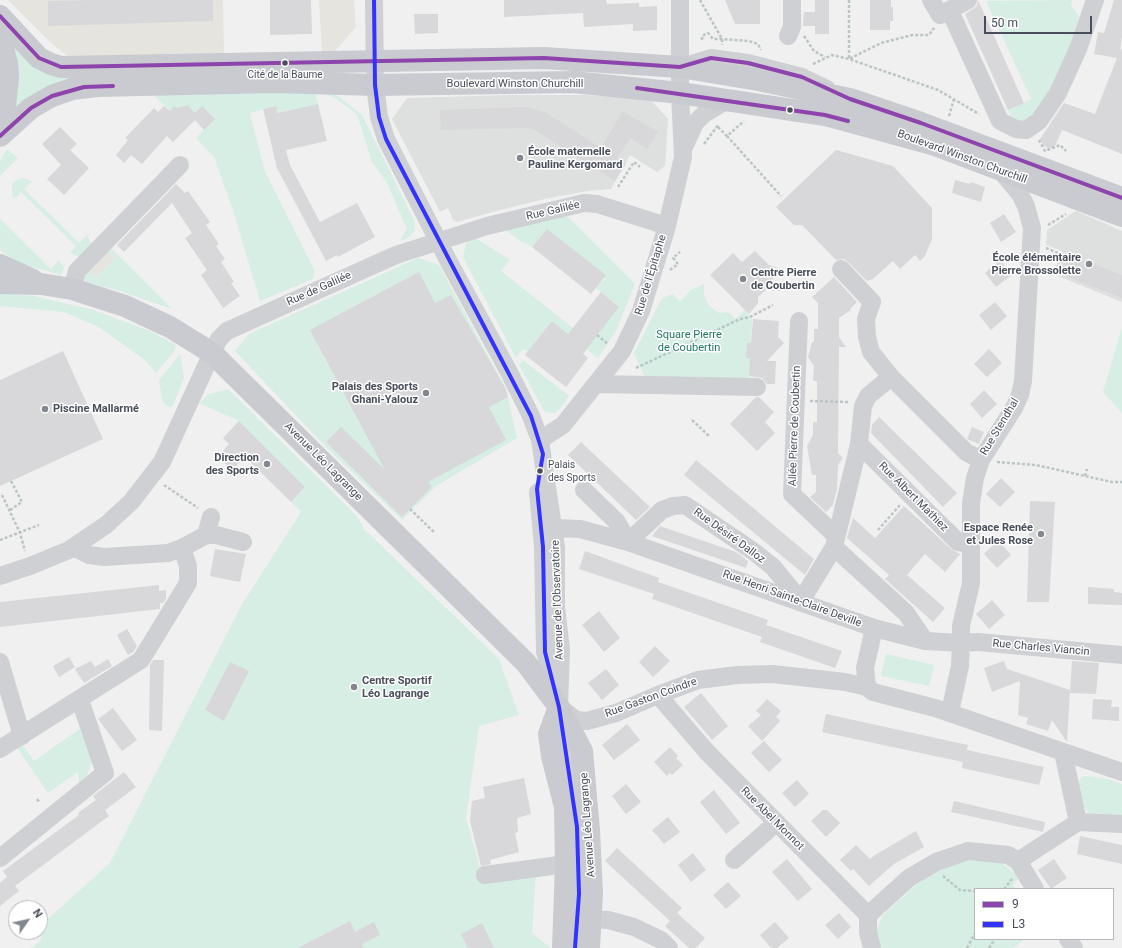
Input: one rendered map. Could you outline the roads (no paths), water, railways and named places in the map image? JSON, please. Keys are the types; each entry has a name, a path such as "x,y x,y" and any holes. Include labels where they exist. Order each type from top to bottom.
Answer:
{"main road":[{"name":"Boulevard Winston Churchill","path":"0,16 39,58 50,64 61,67 544,58 680,67 758,80 850,99 922,123 1122,198"},
{"path":"0,38 7,63 8,77 5,106 0,122"},
{"name":"Boulevard Winston Churchill","path":"0,136 32,108 52,96 84,87 275,82 375,85 573,82 680,92 825,115 890,131 935,145 1122,216"},
{"name":"Avenue Léo Lagrange","path":"0,265 41,284"},
{"name":"Avenue Léo Lagrange","path":"0,283 41,284 72,290 125,306 170,327 212,353 526,663 559,707 582,751 590,844 592,894 577,918 563,948"},
{"name":"Avenue Léo Lagrange","path":"559,707 548,734 565,807 566,864 577,918 589,948"}],"street":[{"name":"Avenue de l'Observatoire","path":"374,0 375,85 379,117 386,139 508,372 530,416 542,447 554,528 556,606 561,650 559,707"},
{"name":"Rue de l'Épitaphe","path":"680,0 680,92 692,148"},
{"path":"790,31 792,0"},
{"path":"968,0 940,8 1000,121 1016,128 1026,130 1032,128 1039,121 1058,93 1078,49 1095,0"},
{"name":"Rue de l'Épitaphe","path":"542,447 563,425 622,351 642,311 667,226 676,187 692,148 695,123 704,114 727,100"},
{"path":"72,290 77,271 180,165"},
{"name":"Rue Stendhal","path":"950,712 960,666 961,626 971,583 971,503 981,460 1014,408 1020,395 1022,381 1032,228 1026,206 1020,194 1001,171"},
{"name":"Rue Galilée","path":"438,240 488,226 584,203 597,204 667,226"},
{"name":"Rue de Galilée","path":"0,576 30,566 73,547 106,525 131,502 162,462 212,353 219,339 227,331 396,255 438,240"},
{"path":"841,269 872,302 866,319 867,337 871,352 891,377 966,452 981,460"},
{"name":"Allée Pierre de Coubertin","path":"799,321 792,494 835,542 906,613 925,641"},
{"path":"801,601 835,542 859,444 864,406 868,396 891,377"},
{"path":"596,384 757,387"},
{"name":"Rue Albert Mathiez","path":"859,444 958,542 970,544"},
{"name":"Avenue de l'Observatoire","path":"542,447 537,489 543,547 546,652 559,707"},
{"path":"584,490 617,522 628,542"},
{"name":"Rue Désiré Dalloz","path":"628,542 662,510 673,506 685,505 768,563 801,601"},
{"path":"206,535 211,517"},
{"name":"Rue Henri Sainte-Claire Deville","path":"554,528 580,529 628,542 801,601 874,628 865,668 867,687"},
{"path":"73,547 91,556 104,557 168,553 182,548 206,535 216,535 243,542"},
{"path":"0,749 80,700 141,660 149,650 188,583 188,566 182,548"},
{"name":"Rue Charles Viancin","path":"874,628 925,641 960,643 978,642 1122,655"},
{"path":"0,662 22,736"},
{"name":"Rue Gaston Coindre","path":"559,707 576,720 588,721 616,713 698,680 751,675 772,674 818,678 867,687"},
{"path":"867,687 873,692 950,712 1122,772"},
{"name":"Rue Abel Monnot","path":"658,695 707,752 868,915"},
{"path":"0,858 105,773 80,700"},
{"name":"Avenue Léo Lagrange","path":"559,707 577,827 578,894 575,948"},
{"path":"1063,752 1078,822"},
{"path":"1018,861 1078,822 1122,824"},
{"path":"734,860 776,823"},
{"path":"872,948 868,932 868,915 909,878 933,863 968,851 1008,855 1018,861 1034,888"},
{"path":"484,875 566,864"},
{"path":"577,918 608,920 634,927 661,940 669,948"}],"place":[{"name":"Cité de la Baume","path":"285,63"},
{"name":"École maternelle Pauline Kergomard","path":"520,158"},
{"name":"École élémentaire Pierre Brossolette","path":"1089,264"},
{"name":"Centre Pierre de Coubertin","path":"743,279"},
{"name":"Palais des Sports Ghani-Yalouz","path":"426,393"},
{"name":"Piscine Mallarmé","path":"45,409"},
{"name":"Direction des Sports","path":"267,464"},
{"name":"Palais des Sports","path":"540,471"},
{"name":"Espace Renée et Jules Rose","path":"1041,534"},
{"name":"Centre Sportif Léo Lagrange","path":"354,687"}],"park label":[{"name":"Square Pierre de Coubertin","path":"689,341"}]}
